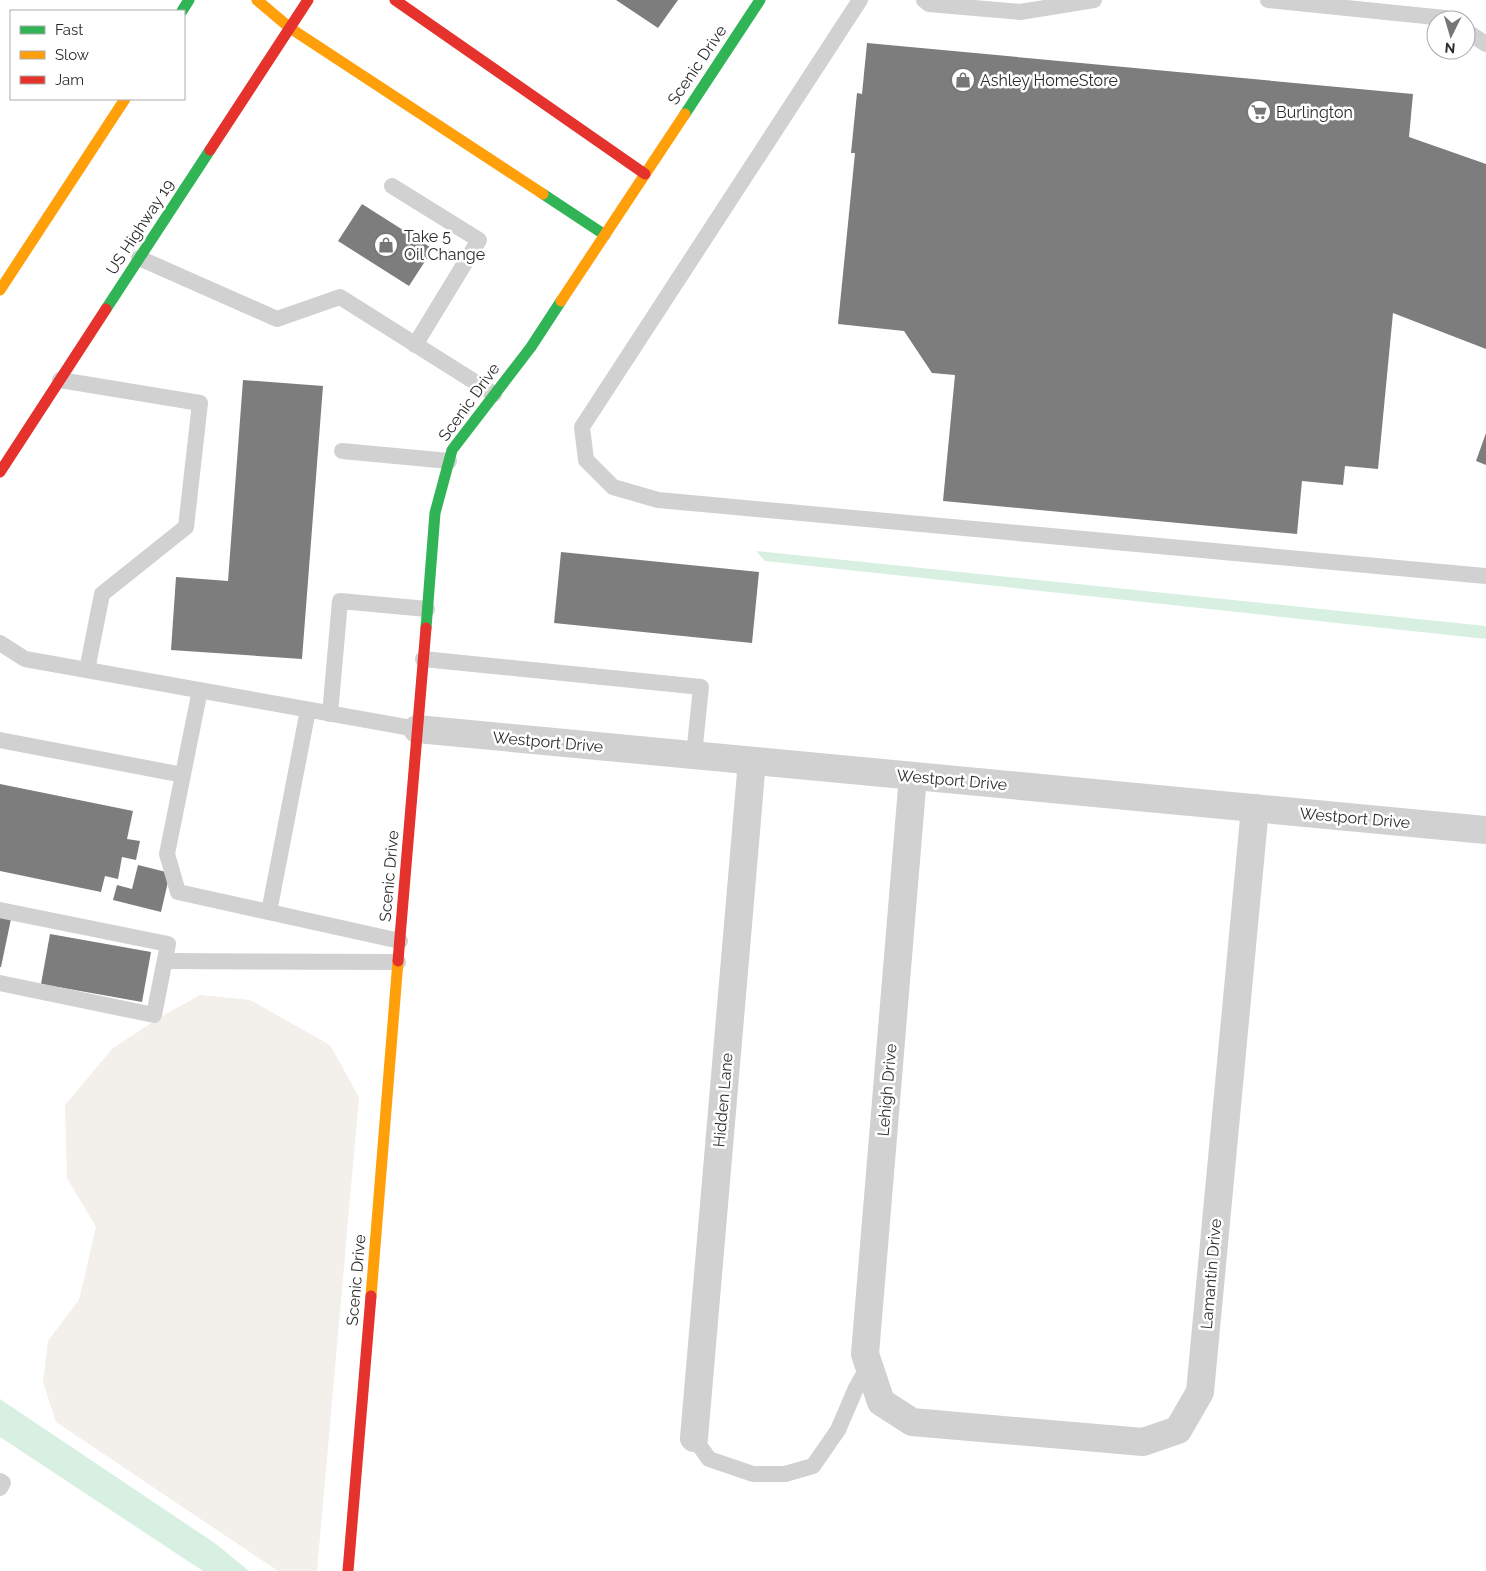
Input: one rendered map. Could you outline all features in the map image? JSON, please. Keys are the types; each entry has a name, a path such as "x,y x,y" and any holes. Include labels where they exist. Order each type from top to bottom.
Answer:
{"main road":[{"path":"257,0 290,28 605,235"},
{"name":"US Highway 19","path":"0,472 308,0"},
{"path":"395,0 645,174"},
{"name":"Scenic Drive","path":"348,1571 435,513 452,450 531,347 760,0"},
{"path":"0,290 124,100"}],"street":[{"name":"Westport Drive","path":"417,729 1486,830"},
{"name":"Hidden Lane","path":"694,1438 752,761"},
{"name":"Lehigh Drive","path":"881,1402 865,1354 913,776"},
{"name":"Lamantin Drive","path":"881,1402 912,1422 1144,1442 1178,1430 1200,1392 1255,808"}],"lane":[{"path":"860,0 582,428 586,460 613,487 658,500 1486,576"},
{"path":"924,0 929,4 969,4 1020,12 1094,0"},
{"path":"1268,0 1426,16"},
{"path":"392,186 479,240 416,344"},
{"path":"139,258 276,319 340,297 494,394"},
{"path":"60,380 200,403 186,527 102,594 87,670"},
{"path":"342,451 449,461"},
{"path":"330,714 340,601 427,609"},
{"path":"0,643 25,659 417,729"},
{"path":"423,658 701,687 694,755"},
{"path":"200,690 167,854 178,892 400,941"},
{"path":"270,912 308,710"},
{"path":"0,740 183,775"},
{"path":"0,910 168,944 154,1014 0,983"},
{"path":"165,961 398,962"},
{"path":"694,1438 709,1458 753,1474 785,1474 813,1466 838,1430 856,1388 869,1365"},
{"path":"0,1481 3,1483 0,1488"}],"shaded area":[{"path":"756,551 1486,626 1486,639 765,561"},
{"path":"200,995 250,1000 330,1045 359,1097 317,1571 278,1571 56,1422 43,1382 48,1341 79,1300 96,1227 67,1178 65,1105 113,1048 159,1018"},
{"path":"0,1399 216,1544 249,1571 203,1571 0,1437"}],"building":[{"path":"616,0 678,0 658,28"},
{"path":"867,43 1413,94 1409,137 1486,164 1486,349 1393,313 1378,469 1345,466 1343,485 1302,481 1297,534 943,501 955,375 932,373 904,331 838,324 855,153 851,153 857,93 862,94"},
{"name":"Take 5 Oil Change","path":"362,204 433,249 409,286 338,241"},
{"path":"243,380 323,386 302,659 171,650 176,577 228,581"},
{"path":"1486,433 1486,465 1476,461"},
{"path":"561,552 759,572 752,643 554,623"},
{"path":"0,784 133,811 127,839 140,841 136,860 122,857 118,879 105,876 101,892 0,871"},
{"path":"138,865 170,873 161,912 113,900 117,885 132,889"},
{"path":"0,917 11,919 1,967 0,967"},
{"path":"50,934 151,952 142,1002 41,984"}],"traffic: fast":[{"path":"183,10 189,0"},
{"path":"685,114 760,0"},
{"path":"106,309 210,150"},
{"path":"543,194 605,235"},
{"path":"426,628 435,513 452,450 531,347 561,301"}],"traffic: slow":[{"path":"257,0 290,28 543,194"},
{"path":"0,290 124,100"},
{"path":"561,301 685,114"},
{"path":"371,1296 398,961"}],"traffic: jam":[{"path":"210,150 308,0"},
{"path":"395,0 645,174"},
{"path":"0,472 106,309"},
{"path":"398,961 426,628"},
{"path":"348,1571 371,1296"}],"place":[{"name":"Ashley HomeStore","path":"963,80"},
{"name":"Burlington","path":"1259,112"},
{"name":"Take 5 Oil Change","path":"386,245"}]}
